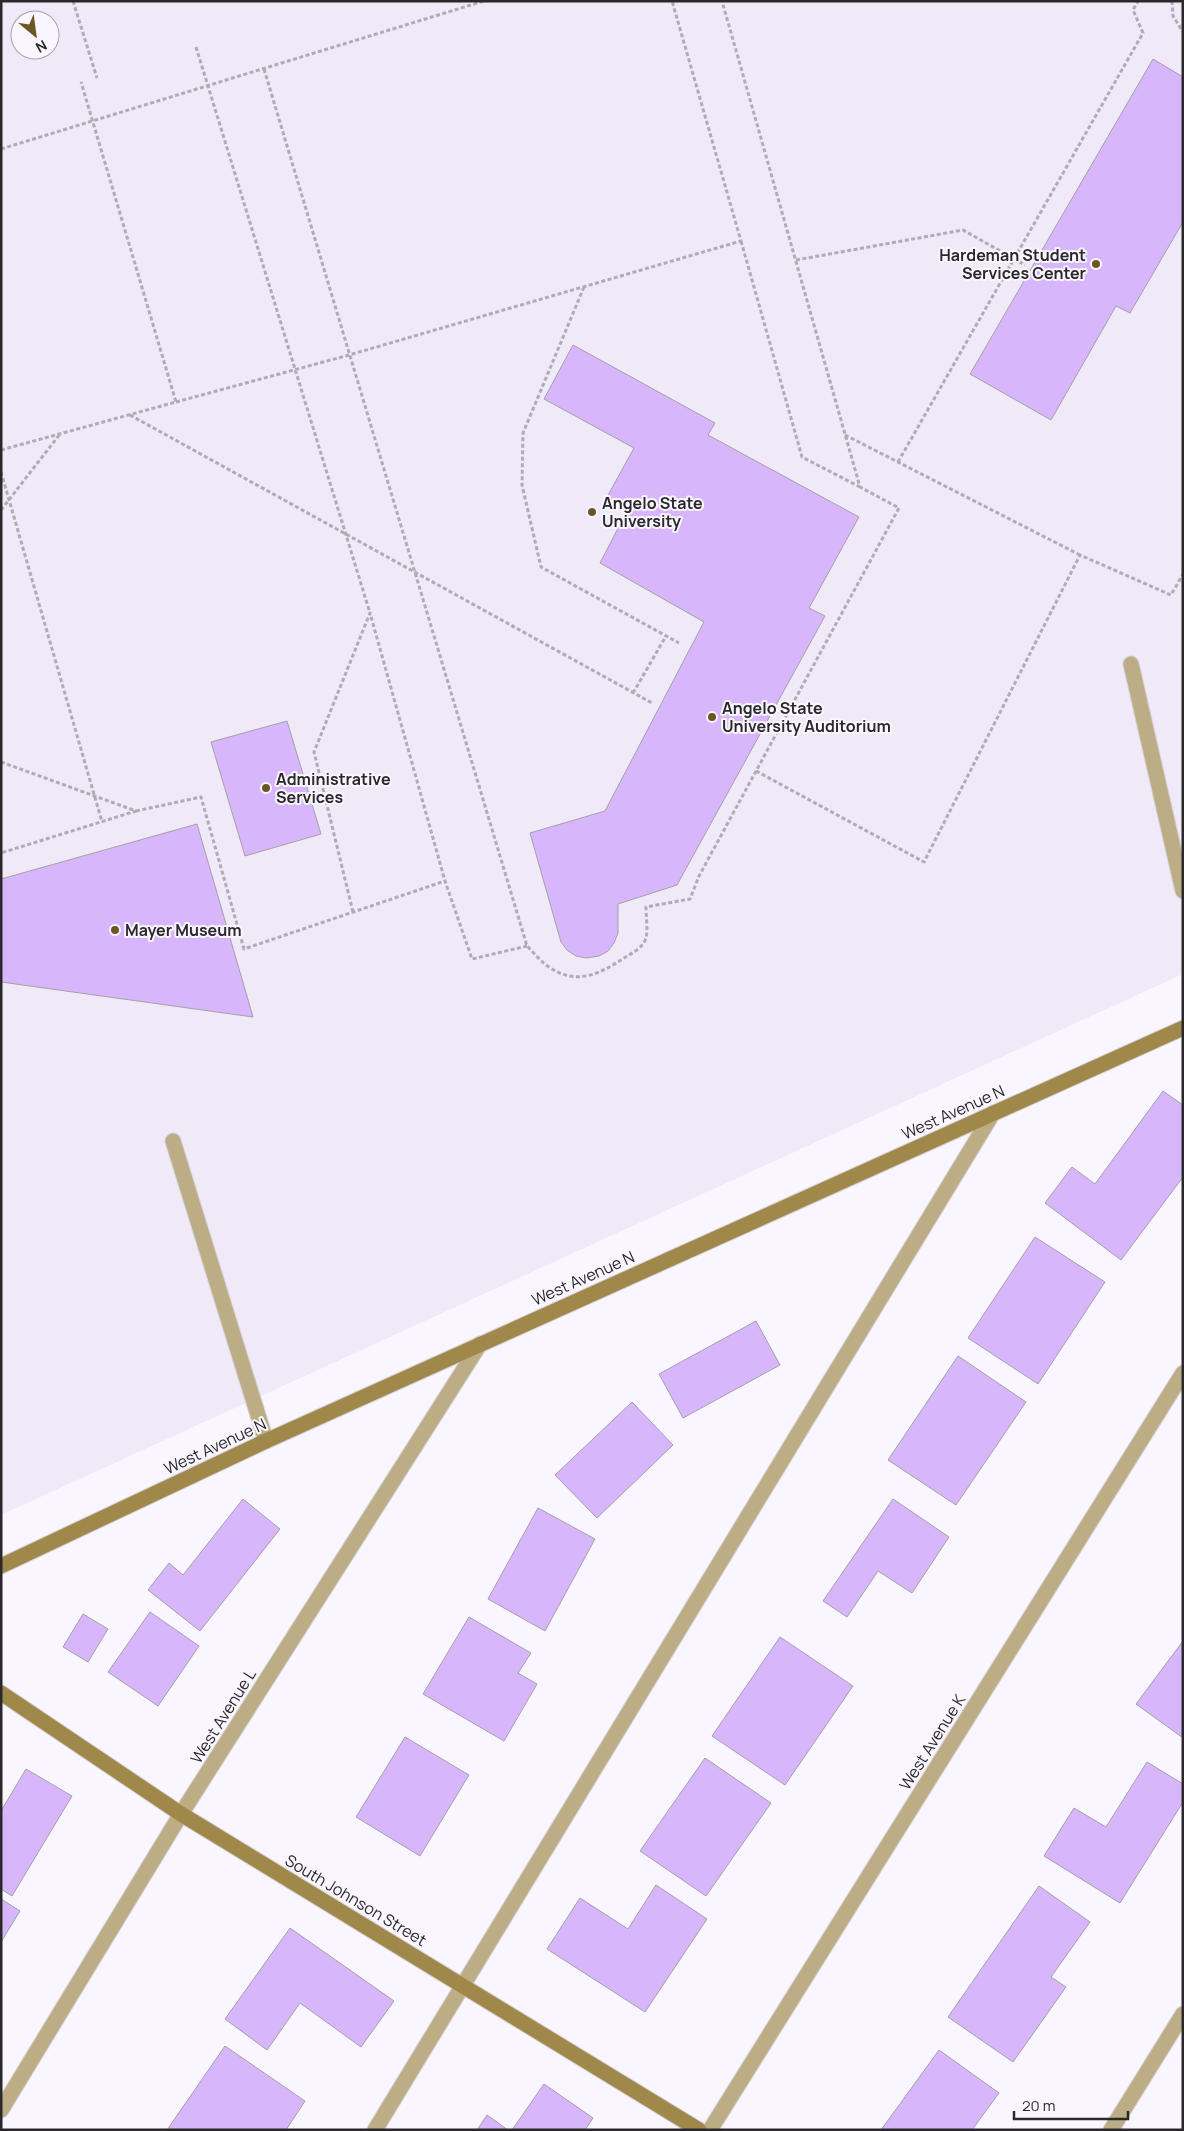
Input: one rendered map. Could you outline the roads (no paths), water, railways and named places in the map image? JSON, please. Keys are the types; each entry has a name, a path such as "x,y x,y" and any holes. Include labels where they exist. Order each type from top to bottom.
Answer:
{"main road":[{"name":"West Avenue N","path":"1,1566 266,1441 1183,1028"},
{"name":"South Johnson Street","path":"1,1693 181,1814 699,2130"}],"street":[{"path":"1131,664 1183,891"},
{"path":"375,2130 993,1113"},
{"path":"173,1141 266,1441"},
{"name":"West Avenue L","path":"1,2110 181,1814 480,1344"},
{"name":"West Avenue K","path":"710,2130 1183,1373"},
{"path":"1111,2130 1183,2014"}],"place":[{"name":"Hardeman Student Services Center","path":"1096,264"},
{"name":"Angelo State University","path":"592,512"},
{"name":"Angelo State University Auditorium","path":"712,717"},
{"name":"Administrative Services","path":"266,788"},
{"name":"Mayer Museum","path":"115,930"}]}
